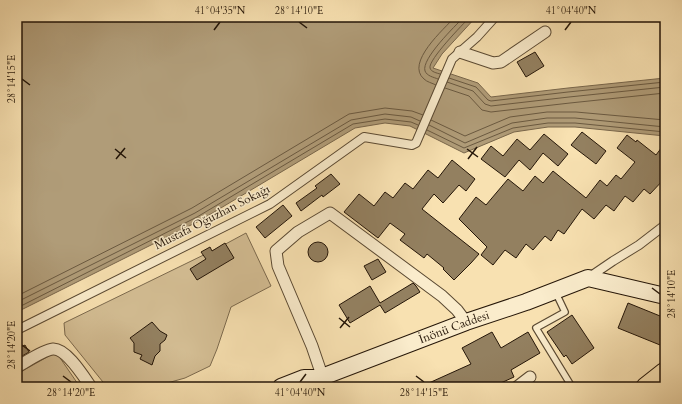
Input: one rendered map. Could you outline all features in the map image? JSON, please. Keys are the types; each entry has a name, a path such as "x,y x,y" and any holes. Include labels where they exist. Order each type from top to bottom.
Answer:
{"highway":[{"path":"644,387 665,371"}],"main road":[{"name":"İnönü Caddesi","path":"306,387 324,382 466,322 588,278"},
{"path":"588,278 665,296"},
{"name":"İnönü Caddesi","path":"281,387 304,378 324,382"}],"street":[{"path":"456,55 477,37 495,17"},
{"path":"456,55 493,63 501,62 545,32"},
{"name":"Mustafa Oğuzhan Sokağı","path":"17,330 270,204 364,137 412,145 416,142 456,55"},
{"path":"324,382 312,346 278,266 276,251 298,232 330,212 442,296 457,310 466,322"},
{"path":"588,278 639,245 665,225"},
{"path":"17,367 44,352 52,349 58,350 63,352 69,358 92,387"},
{"path":"517,387 530,377"}],"lane":[{"path":"555,291 565,312 536,328 572,387"}],"shaded area":[{"path":"246,233 271,286 231,307 210,366 185,378 153,387 107,387 65,335 64,323"},
{"path":"56,352 80,387 17,387 17,374"}],"water":[{"path":"17,17 476,17 442,54 433,68 478,83 491,97 665,78 665,136 575,127 548,127 514,132 464,153 410,126 385,123 355,128 199,221 17,312"}],"building":[{"path":"535,52 544,66 526,77 517,62"},
{"path":"582,132 606,151 596,164 571,145"},
{"path":"544,134 568,154 558,166 543,153 530,170 519,160 505,177 481,159 491,146 503,156 517,139 530,150"},
{"path":"627,135 636,142 637,140 656,155 665,143 665,178 650,194 644,189 633,202 625,196 614,211 606,205 594,219 582,209 564,234 558,230 551,241 545,236 533,250 526,244 516,258 505,250 493,265 481,255 487,247 459,219 476,197 486,205 508,179 523,191 535,176 543,183 553,171 586,198 600,180 607,186 616,175 621,179 635,162 617,148"},
{"path":"452,160 475,179 466,191 459,185 443,203 434,194 422,209 479,254 454,280 443,269 444,268 427,254 424,258 400,240 405,234 390,223 378,238 344,212 359,194 374,206 385,192 393,198 405,183 413,189 428,170 438,178"},
{"path":"331,174 340,184 323,197 322,195 301,211 296,203 317,188 315,186"},
{"path":"283,205 292,216 265,238 256,227"},
{"path":"318,242 325,245 328,252 325,259 318,262 311,259 308,252 311,245"},
{"path":"225,243 234,258 197,280 190,269 206,259 201,252 210,247 212,251"},
{"path":"378,259 386,272 372,280 364,266"},
{"path":"413,283 420,292 385,313 380,305 350,323 339,305 370,286 380,303"},
{"path":"628,303 665,318 665,347 618,328"},
{"path":"572,315 594,348 572,364 566,355 564,357 547,332"},
{"path":"152,322 160,331 167,335 165,340 160,344 160,351 155,356 152,365 140,359 142,355 134,352 134,343 130,338"},
{"path":"492,332 501,348 528,332 540,353 511,370 514,377 492,387 420,387 471,364 462,348"},
{"path":"25,345 29,352 17,359 17,349"}]}
